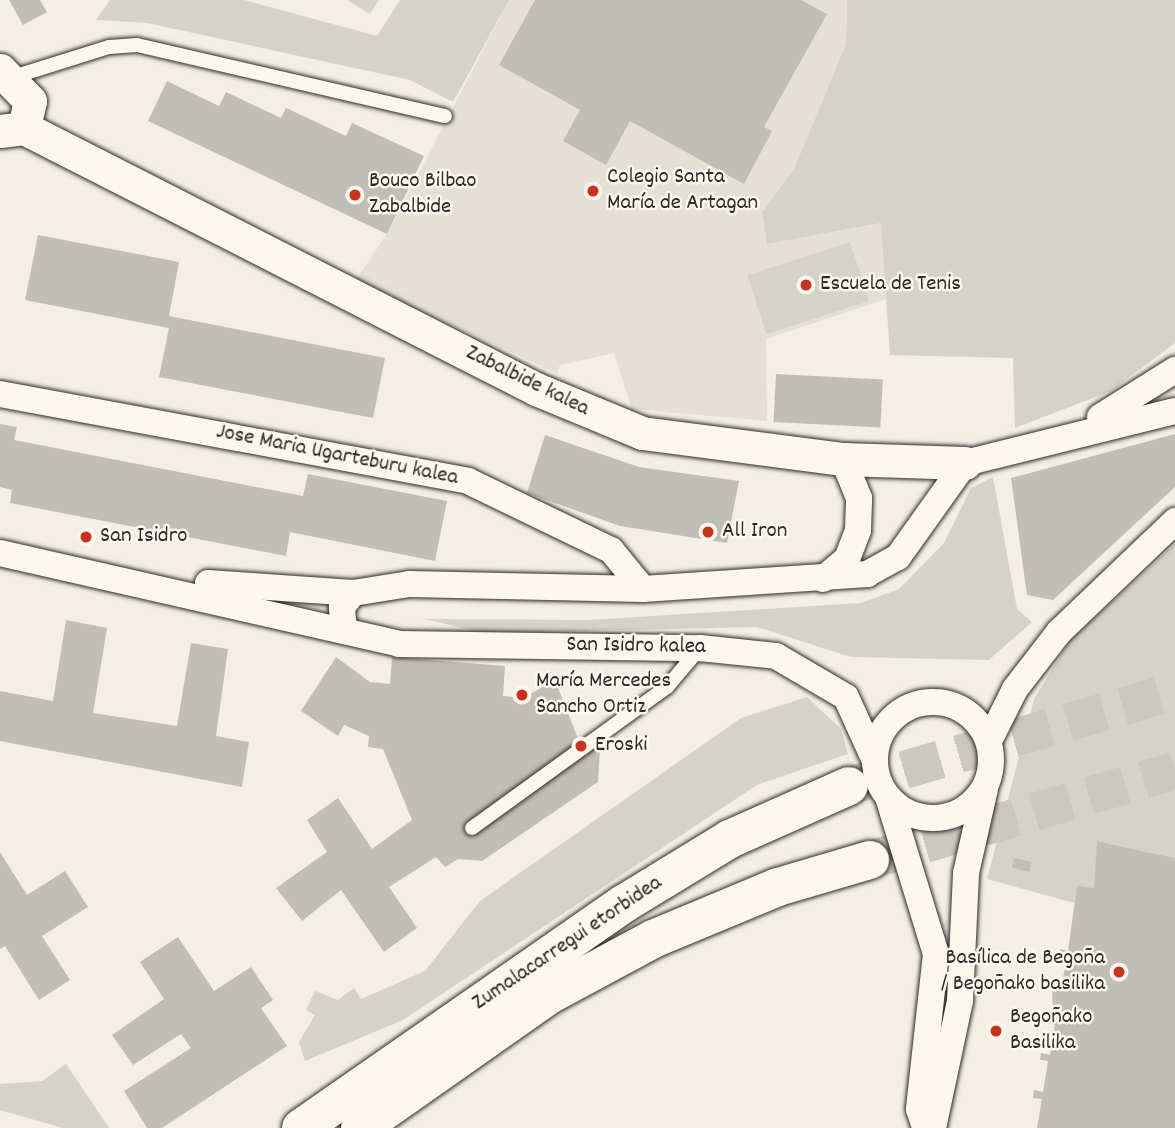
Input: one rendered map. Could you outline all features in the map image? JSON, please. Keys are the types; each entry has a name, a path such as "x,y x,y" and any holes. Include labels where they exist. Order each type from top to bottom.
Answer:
{"main road":[{"name":"Zumalacarregui etorbidea","path":"301,1128 625,903 730,839 862,774"},
{"name":"Zumalacarregui etorbidea","path":"360,1128 551,994 653,939 778,887 870,860"}],"street":[{"name":"Zabalbide kalea","path":"5,74 30,101 12,129 593,415 642,433 843,459 965,463 1073,431 1175,411"},
{"name":"Zabalbide kalea","path":"1073,431 1145,393 1175,370"},
{"path":"1145,393 1175,385"},
{"name":"Jose Maria Ugarteburu kalea","path":"0,394 468,481 611,550 643,589"},
{"path":"824,579 847,559 858,530 859,498 843,459"},
{"name":"San Isidro kalea","path":"113,575 353,593 409,584 643,589 867,575 898,557 965,463"},
{"path":"933,1128 960,1001 966,873 987,783 989,741 1015,689 1059,632 1175,521"},
{"name":"San Isidro kalea","path":"0,553 113,575 399,644 700,648 776,656 832,684 862,725 862,774"},
{"path":"344,631 342,607 353,593"},
{"path":"987,783 976,800 941,818 903,810 862,774 885,726 906,709 932,701 967,712 989,741"},
{"path":"888,797 936,954 919,1108 925,1128"}],"lane":[{"path":"5,74 109,47 137,45 445,116"},
{"path":"472,828 667,687 700,648"}],"shaded area":[{"path":"110,0 244,0 377,36 400,0 509,0 453,102 410,80 147,23 96,20"},
{"path":"347,0 379,0 370,14"},
{"name":"Colegio Santa María de Artagan","path":"509,0 847,0 846,44 794,169 762,212 767,244 881,223 889,298 766,339 767,421 632,409 614,353 560,365 557,373 355,281 387,234"},
{"path":"847,0 1175,0 1175,343 1111,391 1015,428 1013,358 890,355 881,223 767,244 762,212 794,169 846,44"},
{"name":"Escuela de Tenis","path":"850,242 869,301 766,334 747,275"},
{"path":"993,477 1017,609 1032,622 989,660 851,657 757,627 485,633 424,619 588,620 861,603 899,589 944,543 971,488"},
{"path":"1175,544 1175,858 1098,841 1094,888 1077,885 1074,903 987,879 1034,699 1069,642"},
{"path":"807,697 841,729 848,754 757,785 403,1020 305,1061 299,1042 315,1015 306,1010 315,991 338,1000 354,988 361,999 425,971 480,901 741,718"},
{"path":"66,1064 109,1128 63,1128 0,1110 0,1084 42,1081"}],"building":[{"path":"9,0 40,0 47,12 23,25"},
{"path":"535,0 801,0 827,14 764,127 772,131 744,184 630,121 606,165 563,141 580,110 499,65"},
{"name":"Bouco Bilbao Zabalbide","path":"167,81 219,106 226,92 281,118 286,108 346,136 352,123 424,156 387,234 148,121"},
{"path":"38,235 179,262 169,316 385,358 373,418 159,377 169,328 25,300"},
{"path":"776,374 883,380 880,428 773,422"},
{"path":"0,424 17,427 14,440 303,496 308,474 447,501 435,561 290,532 286,556 10,503 12,490 0,487"},
{"path":"1175,434 1175,487 1053,600 1027,595 1011,478"},
{"path":"545,435 639,467 739,481 727,543 620,526 527,493"},
{"path":"66,620 107,628 93,713 177,726 191,643 228,649 216,736 249,742 242,787 0,741 0,691 53,701"},
{"path":"336,657 370,682 390,684 392,657 505,666 503,696 523,698 555,680 579,741 600,748 598,782 482,861 458,859 445,867 436,857 389,887 417,928 384,952 341,890 302,921 276,888 327,852 307,820 338,798 372,849 412,820 383,749 368,747 369,736 344,725 338,736 301,711"},
{"name":"Basílica de Begoña / Begoñako basilika","path":"1097,841 1175,858 1175,1128 1037,1128 1042,1099 1033,1098 1034,1090 1043,1092 1048,1061 1040,1060 1041,1053 1050,1055 1055,1025 1046,1023 1053,1017 1052,987 1061,989 1067,957 1058,956 1060,949 1068,951 1077,885 1094,888"},
{"path":"0,852 27,895 65,871 88,907 42,936 70,980 39,1000 5,946 0,949"},
{"path":"1014,858 1032,862 1029,872 1012,868"},
{"path":"178,937 214,991 251,967 273,1000 261,1008 287,1046 162,1128 147,1128 124,1091 191,1048 181,1034 133,1065 112,1035 164,999 140,962"}],"tunnel":[{"path":"849,786 1175,691"},
{"path":"870,860 1175,771"}],"place":[{"name":"Colegio Santa María de Artagan","path":"593,191"},
{"name":"Bouco Bilbao Zabalbide","path":"355,195"},
{"name":"Escuela de Tenis","path":"806,285"},
{"name":"All Iron","path":"708,532"},
{"name":"San Isidro","path":"86,537"},
{"name":"María Mercedes Sancho Ortiz","path":"522,695"},
{"name":"Eroski","path":"581,746"},
{"name":"Basílica de Begoña / Begoñako basilika","path":"1119,972"},
{"name":"Begoñako Basilika","path":"996,1031"}]}
